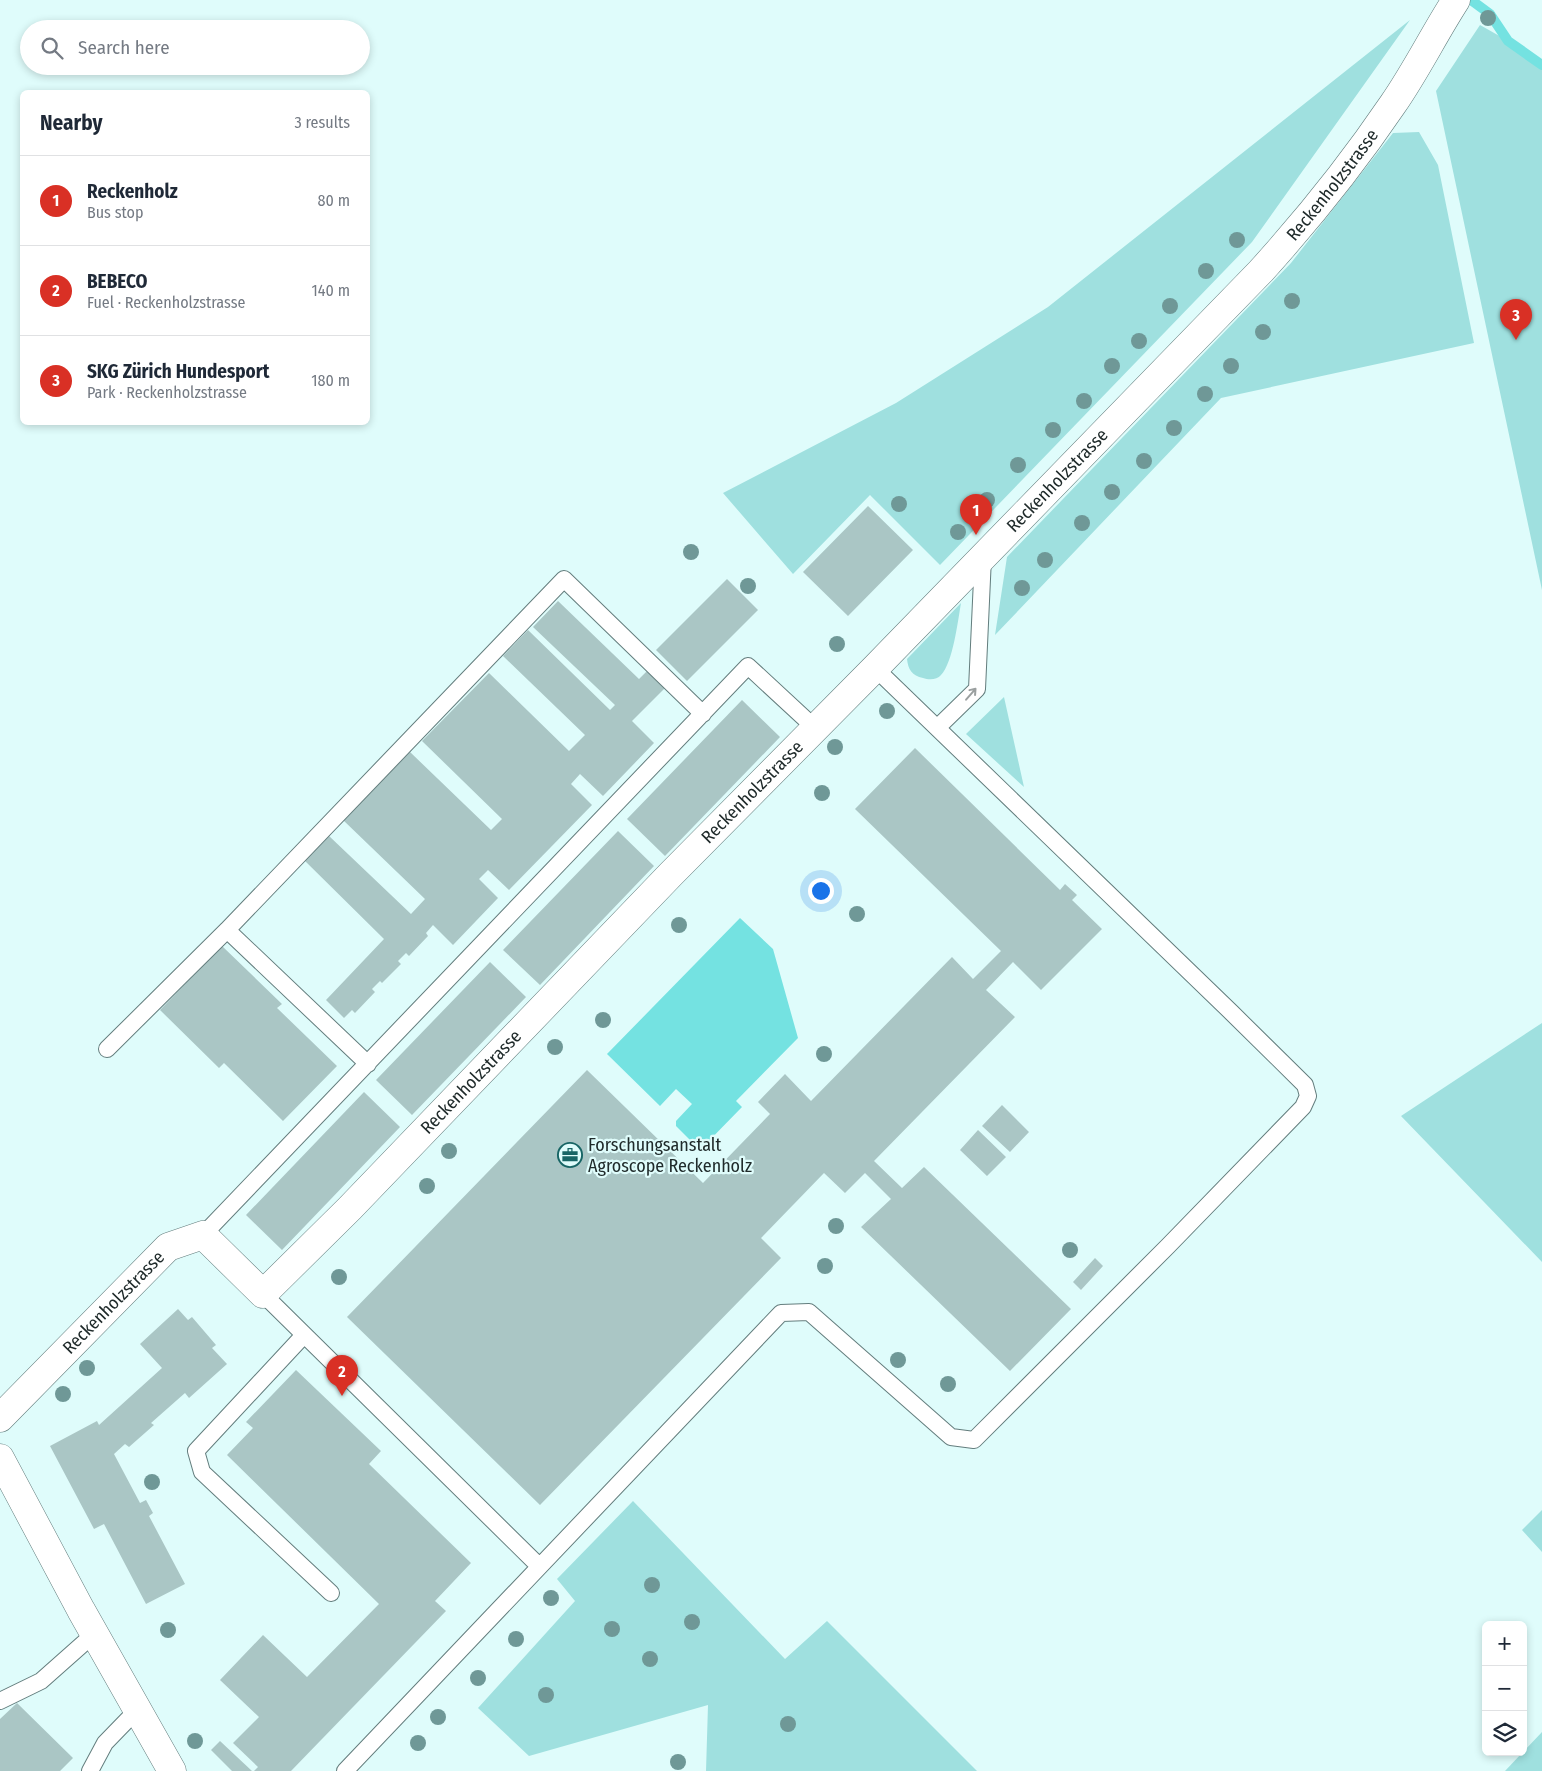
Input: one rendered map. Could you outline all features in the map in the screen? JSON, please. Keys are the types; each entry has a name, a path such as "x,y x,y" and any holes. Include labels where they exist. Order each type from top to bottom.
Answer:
{"street":[{"name":"Reckenholzstrasse","path":"263,1294 350,1208 671,874 875,668 1255,278 1295,234 1361,150 1394,102 1453,5"},
{"name":"Reckenholzstrasse","path":"0,1418 168,1247 203,1235"},
{"path":"203,1235 263,1294"},
{"path":"0,1458 94,1634 172,1771"}],"lane":[{"path":"937,728 977,689 983,557"},
{"path":"106,1050 227,930 564,579 703,714"},
{"path":"203,1235 748,666 815,728"},
{"path":"346,1771 780,1313 809,1312 951,1437 974,1440 1303,1107 1308,1096 1305,1085 875,668"},
{"path":"227,930 368,1064"},
{"path":"263,1294 539,1566"},
{"path":"304,1335 196,1451 202,1472 331,1593"},
{"path":"0,1701 41,1681 94,1634"},
{"path":"90,1771 105,1743 137,1710"}],"shaded area":[{"path":"1410,20 1252,242 940,565 870,495 793,574 723,493 896,403 1048,307"},
{"path":"1480,25 1542,60 1542,590 1436,91"},
{"path":"1419,132 1438,165 1474,343 1221,398 995,635 1007,557 1291,263 1393,133"},
{"path":"961,603 954,641 945,669 935,679 916,676 908,666 907,659"},
{"path":"1004,697 1024,787 966,734"},
{"path":"740,918 773,949 798,1038 736,1101 742,1107 700,1150 676,1126 676,1121 692,1104 676,1089 660,1106 607,1054"},
{"path":"1542,1023 1542,1262 1401,1116"},
{"path":"633,1501 785,1659 827,1621 977,1771 706,1771 708,1705 529,1756 478,1708 575,1601 557,1579"},
{"path":"1542,1510 1542,1552 1522,1530"},
{"path":"1542,1732 1542,1771 1505,1771 1519,1756 1527,1756 1527,1748"}],"building":[{"path":"868,506 913,550 848,616 803,572"},
{"path":"727,579 758,610 687,681 656,650"},
{"path":"558,601 639,679 648,670 666,687 632,721 654,743 603,796 580,774 571,784 592,805 509,890 488,870 479,879 498,898 453,945 433,925 426,933 428,936 409,956 406,953 398,961 401,964 382,983 380,981 372,989 375,992 355,1013 352,1010 344,1018 326,1000 384,939 304,860 328,835 411,914 425,899 343,820 410,752 491,830 502,819 422,741 489,673 569,751 585,735 503,656 528,630 610,710 615,705 533,627"},
{"path":"742,700 780,737 665,856 627,819"},
{"path":"915,748 1060,890 1065,884 1077,895 1072,900 1102,929 1041,990 1013,962 986,990 1015,1017 874,1161 902,1188 924,1167 1071,1309 1010,1371 861,1227 891,1199 865,1173 845,1193 824,1173 761,1238 781,1258 540,1505 347,1317 587,1070 703,1183 770,1114 758,1102 785,1074 811,1101 952,957 973,979 1001,951 855,809"},
{"path":"618,831 654,866 540,985 503,950"},
{"path":"222,946 282,1004 277,1008 337,1066 283,1121 224,1063 219,1068 160,1010"},
{"path":"490,962 526,997 412,1115 376,1080"},
{"path":"364,1092 400,1127 282,1250 246,1215"},
{"path":"1002,1105 1029,1132 1010,1152 982,1126"},
{"path":"978,1130 1006,1157 987,1176 960,1150"},
{"path":"1095,1258 1103,1266 1081,1290 1073,1282"},
{"path":"178,1309 188,1320 192,1317 216,1345 212,1348 227,1364 189,1398 185,1393 151,1423 154,1425 129,1447 125,1444 114,1454 140,1503 146,1500 153,1513 149,1516 185,1584 146,1604 104,1524 94,1529 50,1446 97,1421 99,1425 162,1368 140,1344"},
{"path":"296,1370 381,1451 369,1464 471,1563 435,1601 446,1611 291,1771 254,1771 258,1767 233,1743 259,1717 220,1680 263,1635 307,1677 379,1604 227,1455 253,1428 246,1422"},
{"path":"17,1703 73,1758 60,1771 0,1771 0,1719"},
{"path":"220,1741 252,1771 232,1771 211,1750"}],"waterway":[{"path":"1471,0 1490,14 1508,41 1542,65"}],"place":[{"name":"SKG Zürich Hundesport","path":"1516,340"},
{"name":"Reckenholz","path":"976,535"},
{"name":"Forschungsanstalt Agroscope Reckenholz","path":"570,1155"},
{"name":"BEBECO","path":"342,1396"}]}
